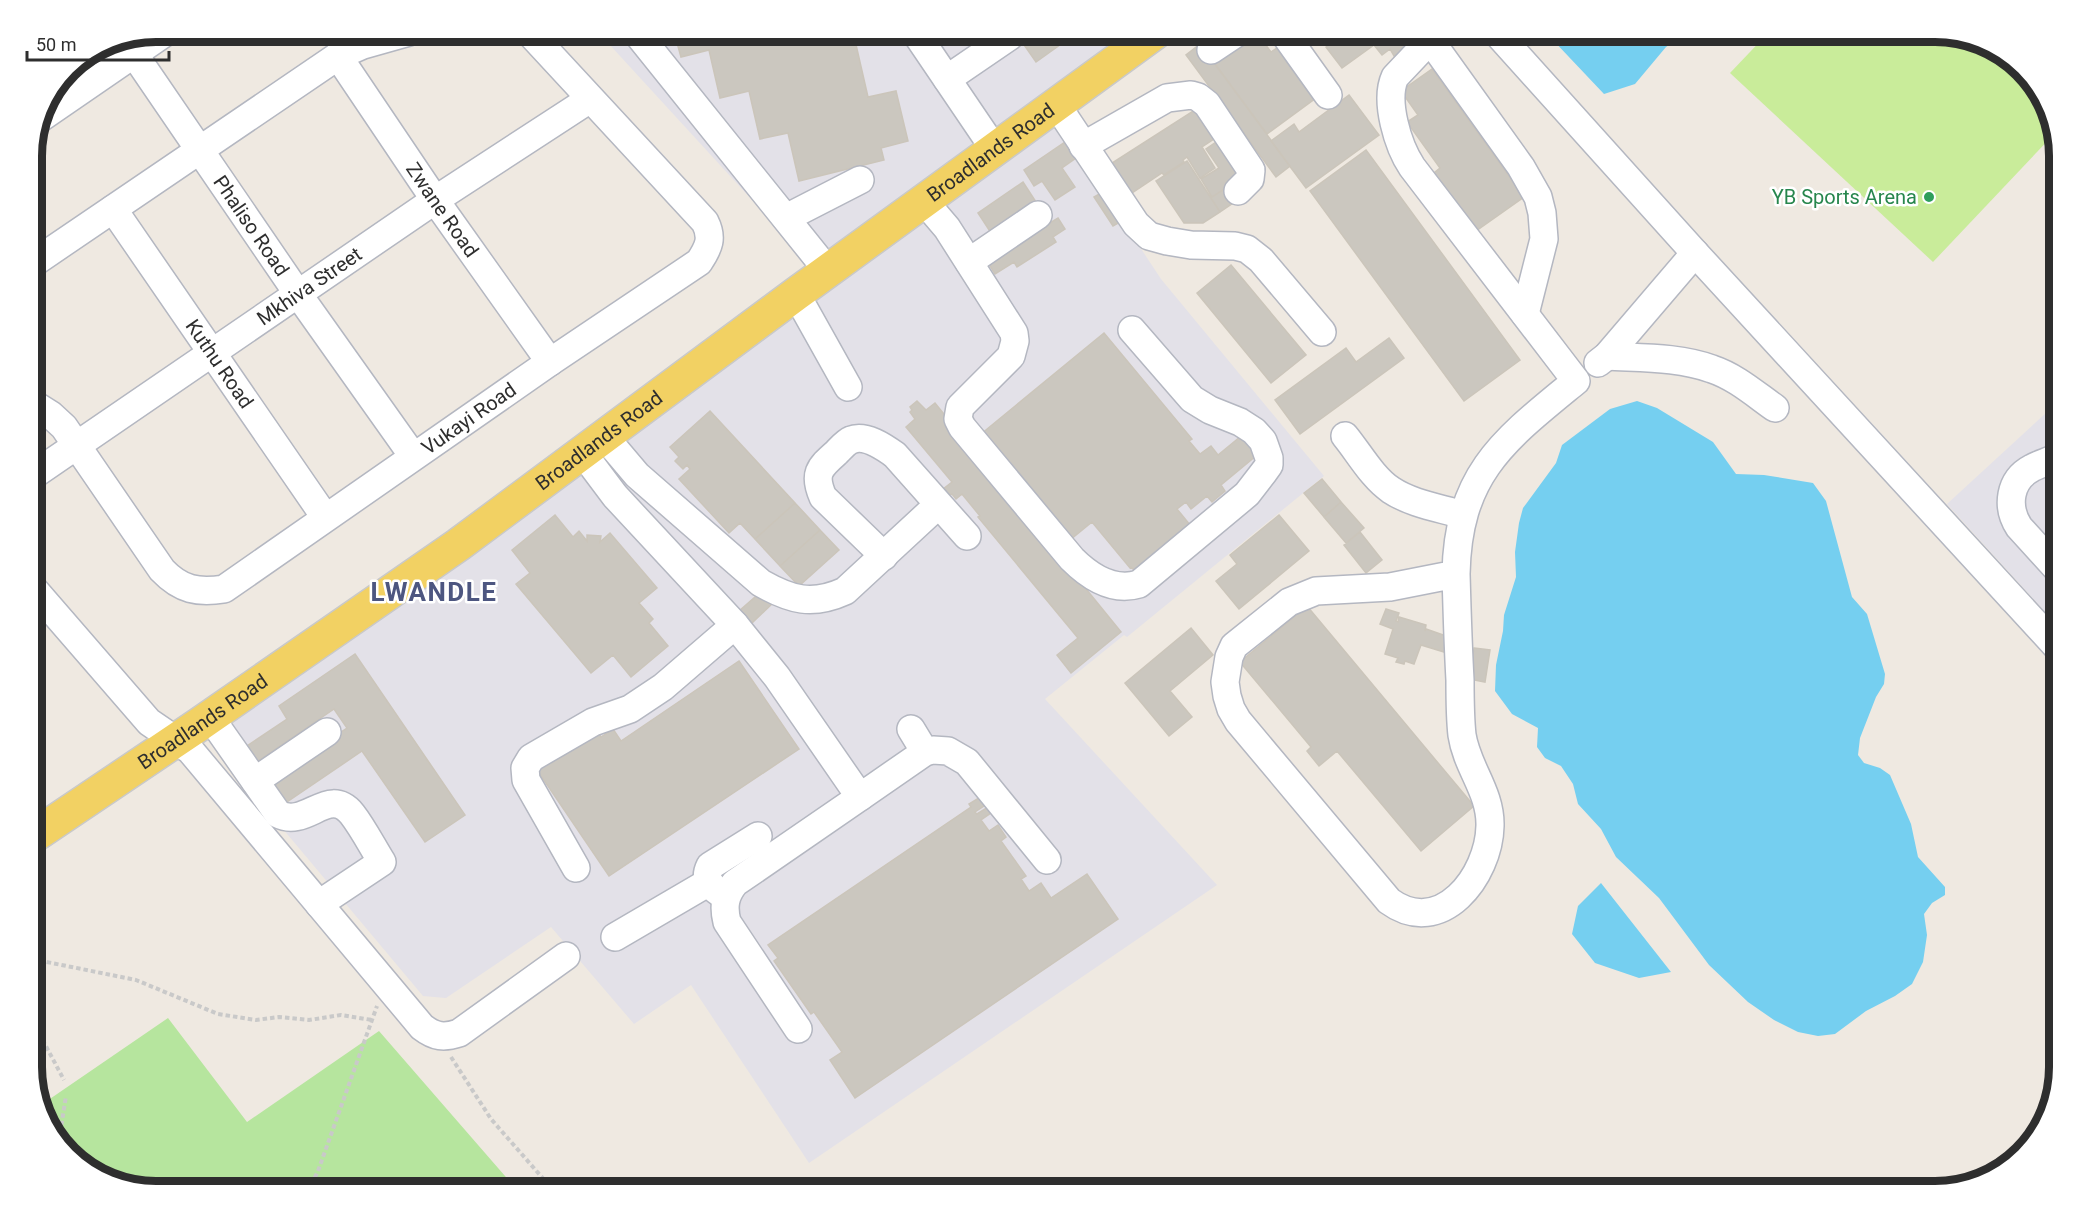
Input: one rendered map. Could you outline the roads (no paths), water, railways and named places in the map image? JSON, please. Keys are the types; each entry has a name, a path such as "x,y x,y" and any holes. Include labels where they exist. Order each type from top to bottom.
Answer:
{"main road":[{"name":"Broadlands Road","path":"42,830 458,545 796,294 1142,42"}],"street":[{"path":"52,111 151,42"},
{"path":"42,257 338,56 374,42"},
{"name":"Vukayi Road","path":"42,409 64,427 162,570 172,581 187,588 206,592 224,589 412,456 699,262 710,242 710,232 705,222 538,42"},
{"path":"644,42 828,271"},
{"path":"922,42 995,150"},
{"path":"947,79 1001,42"},
{"path":"1211,50 1223,42"},
{"path":"1290,42 1328,96"},
{"path":"1426,42 1395,77 1392,84 1390,99 1401,149 1412,167 1576,381"},
{"path":"1435,42 1521,167 1538,197 1544,239 1525,314"},
{"path":"1505,42 1695,253 2049,638"},
{"name":"Phaliso Road","path":"134,54 412,456"},
{"name":"Zwane Road","path":"338,56 435,200 550,362"},
{"path":"1083,146 1167,98 1198,97 1207,104 1251,170 1250,179 1238,191"},
{"name":"Mkhiva Street","path":"42,469 435,200 590,99"},
{"path":"1056,104 1136,224 1149,236 1191,245 1235,246 1247,249 1261,260 1322,332"},
{"path":"786,218 860,180"},
{"path":"924,201 947,228 1014,333 1015,341 1011,357 960,407 958,419 962,427 1086,573 1114,585 1128,587 1139,584 1247,494 1269,465 1263,441 1254,431 1192,399 1132,330"},
{"name":"Kuthu Road","path":"113,209 325,517"},
{"path":"969,262 1038,215"},
{"path":"1456,574 1390,587 1328,589 1302,596 1289,602 1234,646 1226,668 1227,696 1238,721 1389,901 1413,912 1432,912 1441,909 1468,888 1484,858 1489,842 1487,798 1470,762 1462,734 1456,574 1463,515 1479,478 1502,445 1516,430 1607,356 1695,253"},
{"path":"796,294 848,387"},
{"path":"1607,356 1664,359 1712,368 1735,379 1775,408"},
{"path":"1345,436 1390,489 1411,500 1463,515"},
{"path":"884,556 823,497 817,480 819,470 851,440 860,439 882,445 895,455 967,536"},
{"path":"593,444 636,475 761,583 781,594 797,599 830,598 845,591 938,505"},
{"path":"593,444 615,496 735,625 777,677 860,797"},
{"path":"2049,462 2031,468 2023,474 2012,491 2010,501 2014,519 2019,527 2049,560"},
{"path":"42,599 148,722 190,750 422,1027 438,1037 459,1034 566,956"},
{"path":"576,868 526,780 525,768 531,758 593,722 630,709 663,687 735,625"},
{"path":"210,717 278,814 285,817 298,817 322,806 341,805 351,813 382,862 319,904"},
{"path":"911,729 925,752"},
{"path":"255,781 327,732"},
{"path":"615,937 717,889 735,883 925,752 940,750 962,757 1047,860"},
{"path":"758,836 710,866 707,874 717,889 727,922 798,1029"}],"water":[{"path":"1555,42 1673,42 1666,47 1635,84 1604,94"},
{"path":"1637,401 1657,408 1713,442 1736,474 1764,475 1813,483 1826,501 1852,597 1867,614 1885,674 1884,684 1876,697 1860,738 1858,755 1864,763 1880,768 1890,775 1911,824 1918,857 1945,887 1945,895 1932,903 1924,914 1927,935 1923,962 1912,984 1866,1011 1835,1034 1818,1036 1798,1032 1774,1020 1748,1002 1709,965 1659,898 1616,857 1601,829 1578,804 1573,784 1561,766 1545,758 1537,747 1538,728 1512,714 1495,691 1496,665 1504,615 1516,577 1515,552 1523,508 1556,463 1562,445 1610,409"},
{"path":"1601,883 1671,972 1639,978 1595,963 1572,934 1578,906"}],"place":[{"name":"YB Sports Arena","path":"1929,197"}],"district":[{"name":"LWANDLE","path":"434,592"}]}
